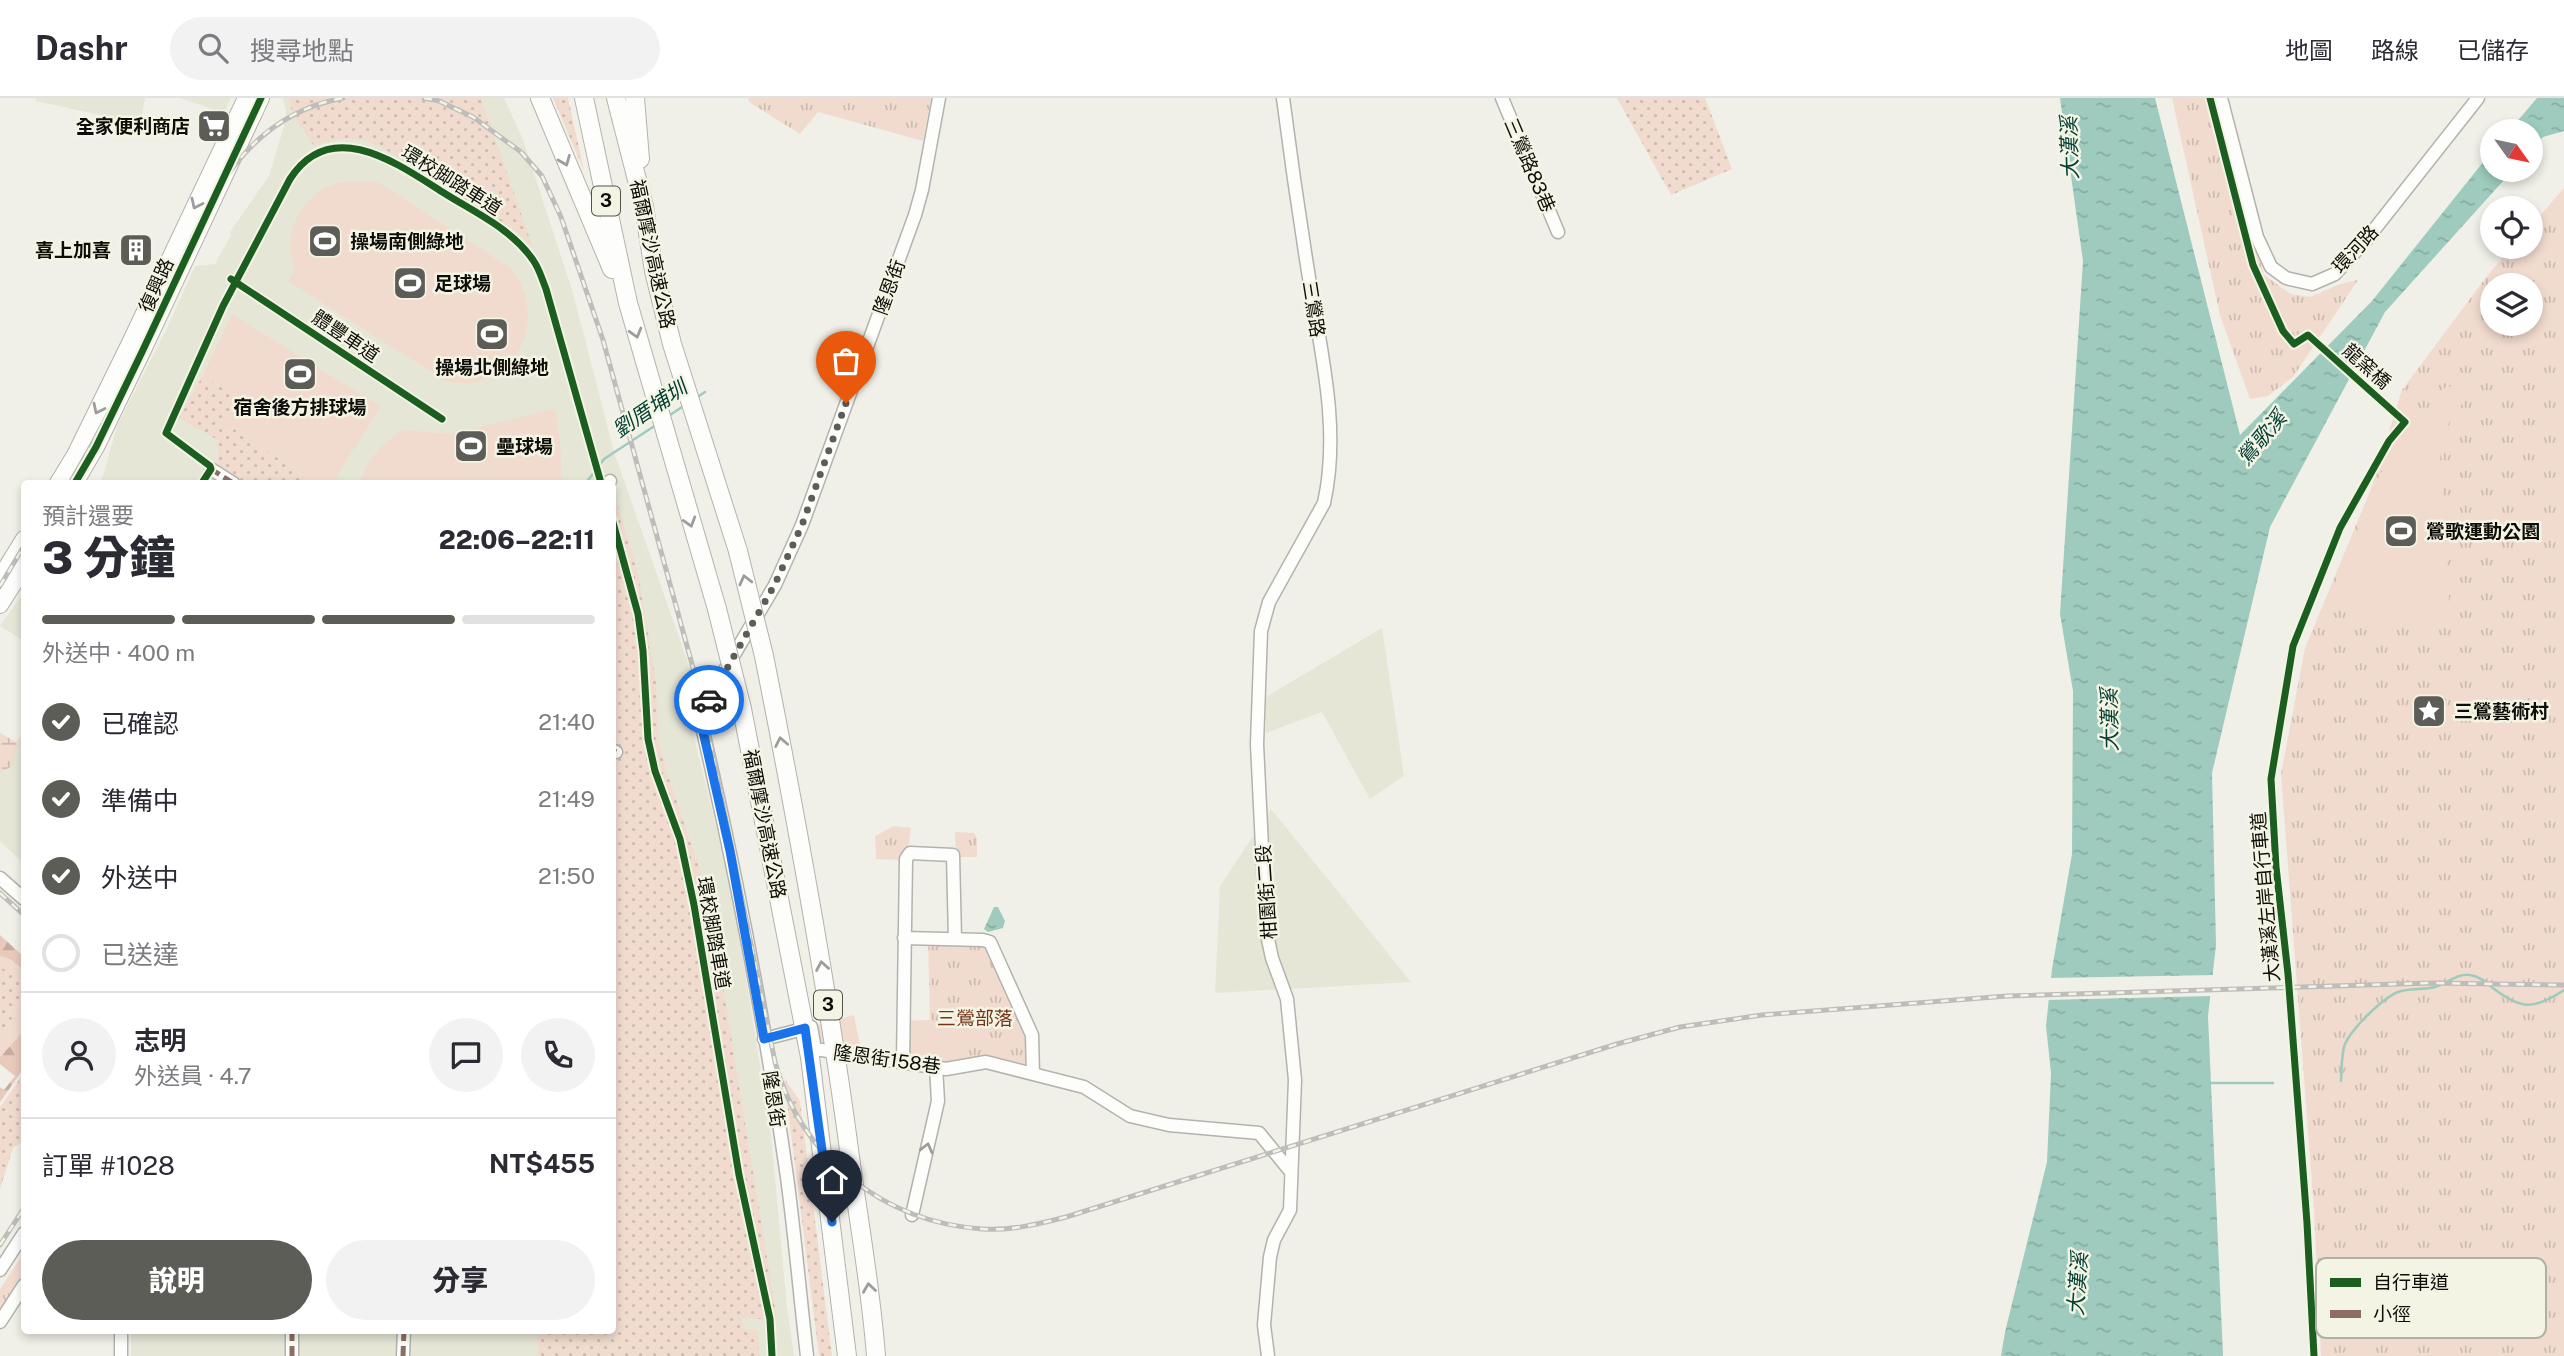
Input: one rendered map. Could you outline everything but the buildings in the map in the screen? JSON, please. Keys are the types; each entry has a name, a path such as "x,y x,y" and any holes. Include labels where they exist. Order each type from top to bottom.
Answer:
{"highway":[{"path":"540,98 628,303"},
{"name":"福爾摩沙高速公路","path":"584,98 628,303 717,609 742,709 805,1028 823,1146 847,1356"},
{"name":"福爾摩沙高速公路","path":"616,98 644,207 654,271 672,344 738,551 764,656 799,833 836,1052 872,1307 876,1356"},
{"path":"635,98 644,207"}],"main road":[{"name":"復興路","path":"60,480 112,380 246,98"},
{"name":"復興路","path":"77,480 145,348 261,98"},
{"path":"0,578 21,544"},
{"path":"0,605 21,572"}],"street":[{"name":"隆恩街","path":"807,1356 787,1178 764,1039 730,851 699,714 775,584 802,525 915,215 939,98"},
{"name":"三鶯路","path":"1283,98 1294,186 1328,392 1328,485 1317,518"},
{"name":"三鶯路83巷","path":"1502,98 1558,232"},
{"name":"環河路","path":"2222,99 2257,237 2271,267 2286,278 2312,284 2335,274 2478,98"},
{"path":"211,469 228,480"},
{"name":"柑園街二段","path":"1268,1356 1265,1325 1270,1256 1274,1240 1290,1210 1295,1080 1287,999 1272,958 1266,930 1257,744 1259,659 1261,631 1269,602 1317,518"},
{"path":"903,1062 906,859 909,853 953,855 956,939"},
{"path":"0,878 21,897"},
{"path":"904,938 990,942 1032,1035 1033,1074"},
{"name":"隆恩街158巷","path":"805,1028 811,1027 815,1049 946,1069 986,1062 1084,1087 1130,1116 1169,1125 1259,1133 1291,1172"},
{"path":"764,1039 805,1028"},
{"path":"912,1215 938,1101 936,1067"},
{"path":"0,1270 21,1238"},
{"path":"0,1322 21,1289"},
{"path":"121,1334 121,1356"},
{"path":"292,1334 292,1356"},
{"path":"403,1356 404,1334"}],"shaded area":[{"path":"36,98 145,98 140,124 36,101"},
{"path":"180,98 231,98 224,113"},
{"path":"283,98 504,98 523,140 573,293 614,452 702,703 690,721 733,895 771,1136 794,1356 131,1356 131,1334 616,1334 616,480 102,480 117,426 195,266 215,264 231,235 230,232 269,176 287,116"},
{"path":"21,596 21,639 0,626"},
{"path":"1382,628 1404,776 1370,799 1322,712 1266,733 1266,697"},
{"path":"0,733 16,742 21,736 21,861 0,841"},
{"path":"1271,809 1411,982 1215,993 1220,886"}],"green space":[{"path":"288,98 481,98 533,248 513,229 380,146 347,139 314,146 293,115"},
{"path":"553,98 568,98 584,171"},
{"path":"748,98 931,98 923,141 818,112 800,134 749,102"},
{"path":"1617,98 1705,98 1732,169 1671,195"},
{"path":"2172,98 2216,98 2264,275 2291,294 2310,297 2340,284 2358,280 2293,377 2268,396 2250,399 2220,315"},
{"path":"374,181 510,268 522,288 528,309 526,330 519,350 507,366 490,378 470,383 446,381 288,281 294,271 290,250 291,234 298,215 310,199 335,184"},
{"name":"三鶯藝術村","path":"2564,188 2564,1356 2321,1356 2320,1338 2546,1338 2546,1258 2316,1258 2281,774 2305,648 2371,489 2402,390 2480,285 2480,336 2543,336 2543,273 2490,273 2502,259 2543,259 2543,212"},
{"path":"232,314 381,407 334,480 310,480 225,423 242,396 202,377"},
{"path":"202,377 243,396 225,423 310,480 239,480 218,467 218,440 179,418"},
{"name":"鶯歌運動公園","path":"2447,385 2466,398 2439,438 2449,599 2420,626 2389,629 2357,615 2333,589 2381,473 2408,442"},
{"name":"壘球場","path":"555,409 562,480 360,480 376,452 403,430 450,434"},
{"path":"616,499 639,578 656,683 658,737 699,868 718,956 777,1320 742,1318 744,1330 758,1330 759,1356 538,1356 538,1334 616,1334"},
{"path":"0,733 19,744 14,765 0,773"},
{"path":"894,826 911,828 908,850 902,860 876,859 875,836"},
{"path":"955,832 974,833 977,838 977,857 956,857"},
{"path":"0,935 21,954 21,968 11,960 0,956"},
{"name":"三鶯部落","path":"928,938 983,940 1032,1035 1033,1074 986,1062 946,1069 903,1062 903,1021 930,1020"},
{"path":"0,956 11,960 21,969 21,990 11,973 0,967"},
{"path":"0,967 18,981 21,999 13,1018 0,1035"},
{"path":"21,999 21,1033 0,1057 0,1035"},
{"path":"854,1015 862,1055 815,1049 811,1027"},
{"path":"911,1023 960,1023 960,1054 911,1055"},
{"path":"21,1033 21,1072 0,1102 0,1087 4,1090 15,1076 0,1064 0,1057"},
{"path":"21,1077 21,1143 13,1148 0,1189 0,1107"},
{"path":"784,1078 800,1101 832,1356 819,1356"},
{"path":"21,1258 21,1290 0,1322 0,1289"}],"water":[{"path":"2060,98 2155,98 2240,435 2372,301 2480,166 2480,182 2502,182 2490,196 2480,196 2480,207 2385,312 2270,527 2212,773 2216,945 2208,1016 2223,1356 2001,1356 2047,1162 2051,1073 2046,1026 2052,969 2072,854 2073,691 2060,614 2083,261"},
{"path":"2537,98 2564,98 2564,131 2543,137 2543,119 2519,119"},
{"path":"994,907 998,907 1005,921 1003,928 988,932 984,929"}],"pier":[{"path":"2324,344 2356,374 2353,380 2319,350"},
{"path":"2216,975 2214,996 2045,1000 2048,978"}],"waterway":[{"name":"劉厝埔圳","path":"696,398 705,392"},
{"name":"劉厝埔圳","path":"667,417 685,405"},
{"name":"劉厝埔圳","path":"588,480 604,459 656,425"},
{"path":"2341,1081 2343,1052 2349,1037 2376,1007 2398,992 2435,987 2465,975 2479,978 2520,1004 2536,1004 2564,990"},
{"path":"2210,1083 2273,1083"}],"railway":[{"path":"72,480 126,381 187,248 223,182 245,153 272,128 304,110 343,98"},
{"path":"424,98 439,101 473,117 521,152 542,176 561,217 603,340 701,697 775,1062 787,1096 805,1128 826,1155 852,1179 880,1198 912,1213 946,1224 982,1229 1014,1228 1045,1222 1617,1044 1680,1027 1762,1015 2007,996 2431,983 2564,985"},
{"path":"0,586 21,551"},
{"path":"0,893 21,912"},
{"path":"0,1245 21,1213"}],"marked path":[{"path":"211,469 228,480"},
{"path":"292,1334 292,1356"},
{"path":"403,1356 404,1334"}],"cycle path":[{"path":"77,480 96,447 142,352 261,98"},
{"name":"龍窯橋","path":"2210,98 2253,265 2283,331 2294,344 2308,335 2405,422 2389,441 2340,528 2293,646 2271,779 2276,867 2288,974 2307,1223 2314,1356"},
{"name":"環校脚踏車道","path":"204,480 211,469 210,466 166,433 223,306 290,179 307,160 325,150 345,148 365,151 386,159 480,214 504,230 533,260 546,289 600,480"},
{"name":"體豐車道","path":"231,279 442,419"},
{"name":"環校脚踏車道","path":"616,534 638,614 648,739 655,771 680,839 694,905 739,1175 770,1319 772,1356"}],"way so far":[{"path":"709,700 775,584 802,525 846,403"}],"place":[{"name":"全家便利商店","path":"214,126"},
{"name":"操場南側綠地","path":"325,241"},
{"name":"喜上加喜","path":"136,250"},
{"name":"足球場","path":"410,283"},
{"name":"操場北側綠地","path":"492,334"},
{"name":"宿舍後方排球場","path":"300,374"},
{"name":"壘球場","path":"471,446"},
{"name":"鶯歌運動公園","path":"2401,531"},
{"name":"三鶯藝術村","path":"2429,711"}],"route":[{"path":"709,700 699,714 725,825 764,1039 805,1028 832,1222"}],"water label":[{"name":"大漢溪","path":"2070,148"},
{"name":"鶯歌溪","path":"2262,438"},
{"name":"大漢溪","path":"2110,720"},
{"name":"大漢溪","path":"2078,1284"}]}
